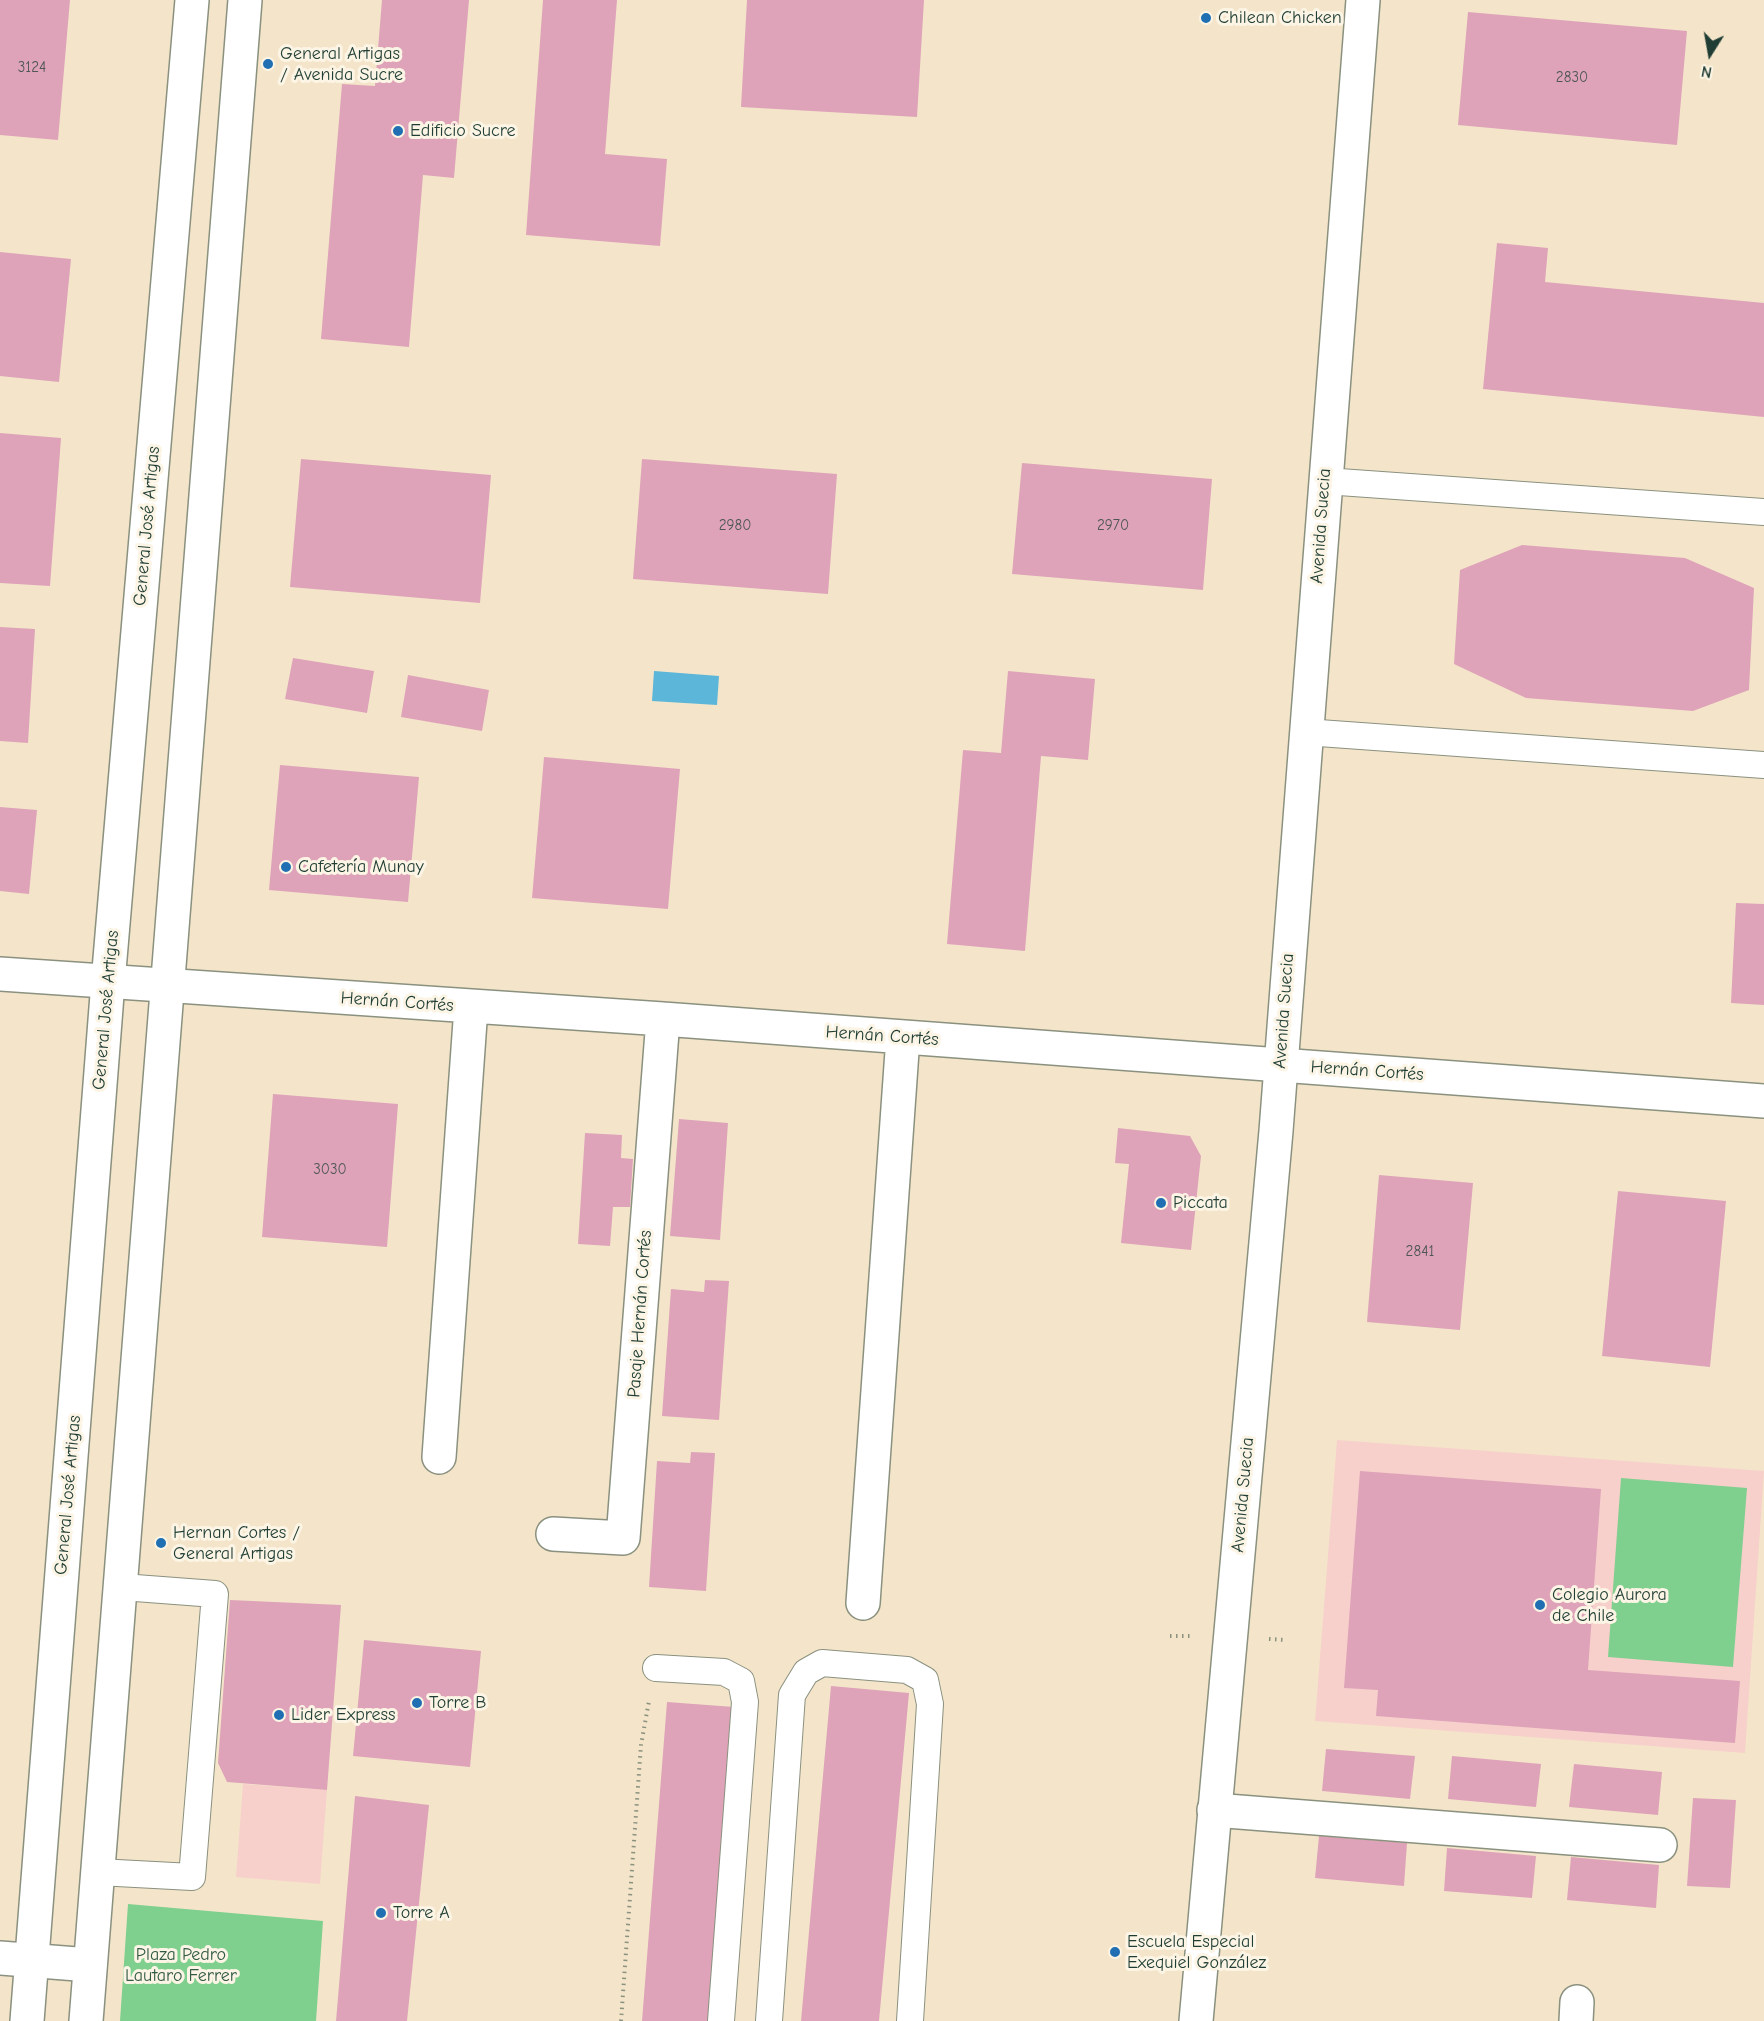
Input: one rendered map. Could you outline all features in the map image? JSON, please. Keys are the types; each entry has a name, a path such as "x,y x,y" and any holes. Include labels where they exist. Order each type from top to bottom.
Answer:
{"street":[{"name":"General José Artigas","path":"27,2021 15,1959 108,982 192,0"},
{"path":"86,2021 122,1587 166,986 245,0"},
{"name":"Avenida Suecia","path":"1196,2021 1280,1064 1363,0"},
{"name":"Hernán Cortés","path":"0,974 663,1019 1764,1101"},
{"path":"439,1457 471,1007"},
{"name":"Pasaje Hernán Cortés","path":"553,1534 623,1538 663,1019"},
{"path":"863,1603 903,1037"},
{"path":"1214,1810 1660,1845"},
{"path":"15,1959 90,1965"}],"lane":[{"path":"1325,481 1764,512"},
{"path":"1305,732 1764,765"},
{"path":"98,1872 192,1877 215,1594 122,1587"},
{"path":"769,2021 792,1695 806,1672 822,1663 907,1670 925,1680 930,1704 910,2021"},
{"path":"656,1668 724,1672 741,1681 743,1691 745,1702 721,2021"}],"path":[{"path":"621,2021 641,1745 656,1668"}],"shaded area":[{"name":"Colegio Aurora de Chile","path":"1337,1440 1764,1471 1745,1753 1315,1721"},
{"path":"243,1784 327,1790 320,1884 236,1877"}],"green space":[{"path":"1621,1478 1747,1488 1733,1667 1608,1657"},
{"name":"Plaza Pedro Lautaro Ferrer","path":"128,1904 323,1921 316,2021 120,2021"}],"water":[{"path":"654,671 719,676 717,705 652,701"}],"building":[{"path":"0,0 70,0 58,140 0,135"},
{"name":"Edificio Sucre","path":"382,0 469,0 454,178 423,175 409,347 321,339 342,84 375,86"},
{"path":"543,0 617,0 605,154 667,159 660,246 526,235"},
{"path":"747,0 924,0 917,117 741,107"},
{"path":"1468,12 1687,31 1677,145 1458,125"},
{"path":"1497,243 1548,248 1545,282 1764,303 1764,417 1483,389"},
{"path":"0,252 71,259 59,382 0,376"},
{"path":"0,433 61,438 50,586 0,583"},
{"path":"301,459 491,475 480,603 290,587"},
{"path":"642,459 837,474 828,594 633,579"},
{"path":"1022,463 1212,479 1203,590 1012,574"},
{"path":"1522,545 1685,558 1754,588 1749,690 1693,711 1526,698 1454,664 1460,570"},
{"path":"0,627 35,629 28,743 0,741"},
{"path":"293,658 374,671 367,713 285,699"},
{"path":"1008,671 1095,679 1088,760 1041,756 1025,951 947,944 963,750 1001,753"},
{"path":"408,675 489,690 482,731 401,717"},
{"path":"544,757 680,769 668,909 532,898"},
{"path":"280,765 419,777 408,902 269,890"},
{"path":"0,807 37,810 29,894 0,891"},
{"path":"1736,903 1764,904 1764,1005 1731,1003"},
{"path":"273,1094 398,1104 387,1247 262,1237"},
{"path":"679,1119 728,1123 720,1240 670,1236"},
{"name":"Piccata","path":"1118,1128 1190,1136 1201,1156 1191,1250 1121,1243 1129,1164 1115,1163"},
{"path":"585,1133 622,1135 621,1158 633,1159 630,1207 613,1207 610,1246 578,1244"},
{"path":"1379,1175 1473,1183 1460,1330 1367,1322"},
{"path":"1618,1191 1726,1201 1710,1367 1602,1356"},
{"path":"705,1280 729,1281 719,1420 662,1416 671,1289 704,1292"},
{"path":"691,1452 715,1453 706,1591 649,1587 657,1461 690,1463"},
{"path":"1360,1471 1601,1489 1588,1670 1740,1681 1735,1743 1376,1716 1378,1690 1344,1688"},
{"path":"230,1600 341,1605 327,1790 227,1782 218,1763"},
{"name":"Torre B","path":"364,1640 481,1651 470,1767 353,1756"},
{"path":"831,1686 909,1693 879,2021 801,2021"},
{"path":"667,1702 734,1707 709,2021 642,2021"},
{"path":"1326,1749 1415,1756 1410,1799 1322,1791"},
{"path":"1452,1756 1541,1764 1536,1807 1448,1799"},
{"path":"1574,1764 1662,1772 1658,1815 1569,1807"},
{"name":"Torre A","path":"355,1796 429,1805 407,2021 336,2021"},
{"path":"1693,1798 1736,1800 1730,1888 1687,1886"},
{"path":"1319,1836 1407,1843 1404,1886 1315,1878"},
{"path":"1447,1848 1536,1856 1532,1898 1444,1891"},
{"path":"1571,1857 1659,1865 1656,1908 1567,1900"}],"place":[{"name":"Chilean Chicken","path":"1206,18"},
{"name":"General Artigas / Avenida Sucre","path":"268,64"},
{"name":"Edificio Sucre","path":"398,131"},
{"name":"Cafetería Munay","path":"286,867"},
{"name":"Piccata","path":"1161,1203"},
{"name":"Hernan Cortes / General Artigas","path":"161,1543"},
{"name":"Colegio Aurora de Chile","path":"1540,1605"},
{"name":"Torre B","path":"417,1703"},
{"name":"Lider Express","path":"279,1715"},
{"name":"Torre A","path":"381,1913"},
{"name":"Escuela Especial Exequiel González","path":"1115,1952"}]}
